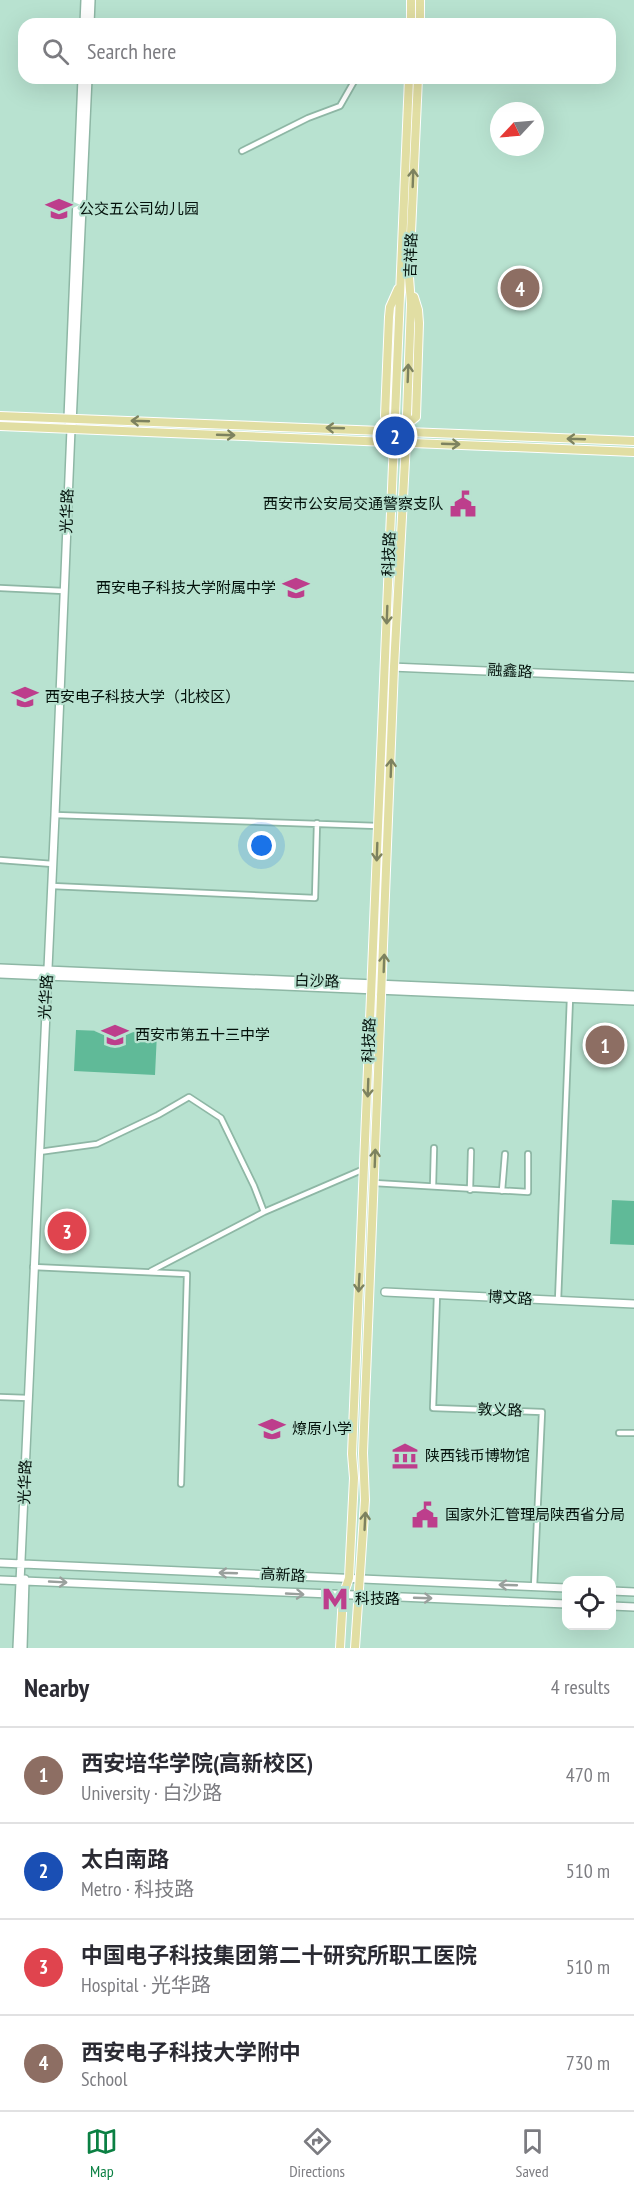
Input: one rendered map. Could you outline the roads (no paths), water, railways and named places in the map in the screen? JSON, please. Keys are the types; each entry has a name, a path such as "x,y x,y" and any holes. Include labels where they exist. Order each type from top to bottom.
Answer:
{"main road":[{"path":"411,0 411,18"},
{"path":"420,0 420,18"},
{"name":"吉祥路","path":"394,428 409,84"},
{"name":"吉祥路","path":"406,428 418,84"},
{"path":"0,416 406,428 634,441"},
{"path":"0,426 634,452"},
{"name":"科技路","path":"355,1648 358,1596 362,1579 366,1486 363,1453 383,988 394,428"},
{"name":"科技路","path":"340,1648 344,1596 349,1578 354,1478 352,1454 378,826 406,428"}],"street":[{"path":"84,18 85,0"},
{"path":"90,18 91,0"},
{"name":"光华路","path":"23,1648 22,1564 28,1398 71,429 82,84"},
{"name":"光华路","path":"70,419 88,84"},
{"path":"242,152 308,118 340,106 353,84"},
{"path":"0,588 64,591"},
{"name":"融鑫路","path":"390,667 634,677"},
{"path":"55,814 378,826"},
{"path":"52,886 315,898 317,823"},
{"path":"0,860 53,864"},
{"name":"白沙路","path":"0,968 47,973 383,988 634,995"},
{"name":"白沙路","path":"0,974 47,973"},
{"path":"558,1301 571,995"},
{"name":"白沙路","path":"571,995 634,1001"},
{"path":"39,1152 97,1144 158,1115 189,1097 221,1118 264,1212"},
{"path":"432,1186 434,1148"},
{"path":"470,1190 471,1151"},
{"path":"502,1191 505,1154"},
{"path":"374,1182 528,1192 528,1154"},
{"path":"149,1273 264,1212 364,1169"},
{"path":"33,1267 187,1274 181,1484"},
{"name":"博文路","path":"385,1292 634,1304"},
{"name":"敦义路","path":"437,1295 433,1408 542,1412 534,1587"},
{"path":"0,1397 28,1398"},
{"path":"619,1433 634,1433"},
{"name":"高新路","path":"0,1563 562,1588"},
{"name":"高新路","path":"0,1580 562,1604"},
{"name":"光华路","path":"17,1648 22,1581"},
{"path":"616,1591 634,1592"},
{"path":"616,1606 634,1607"}],"place":[{"name":"公交五公司幼儿园","path":"59,209"},
{"name":"西安电子科技大学附中","path":"520,288"},
{"name":"太白南路","path":"395,436"},
{"name":"西安市公安局交通警察支队","path":"463,504"},
{"name":"西安电子科技大学附属中学","path":"296,588"},
{"name":"西安电子科技大学（北校区）","path":"25,697"},
{"name":"西安市第五十三中学","path":"115,1035"},
{"name":"西安培华学院(高新校区)","path":"605,1045"},
{"name":"中国电子科技集团第二十研究所职工医院","path":"67,1231"},
{"name":"燎原小学","path":"272,1429"},
{"name":"陕西钱币博物馆","path":"405,1456"},
{"name":"国家外汇管理局陕西省分局","path":"425,1515"},
{"name":"科技路","path":"335,1599"}]}
